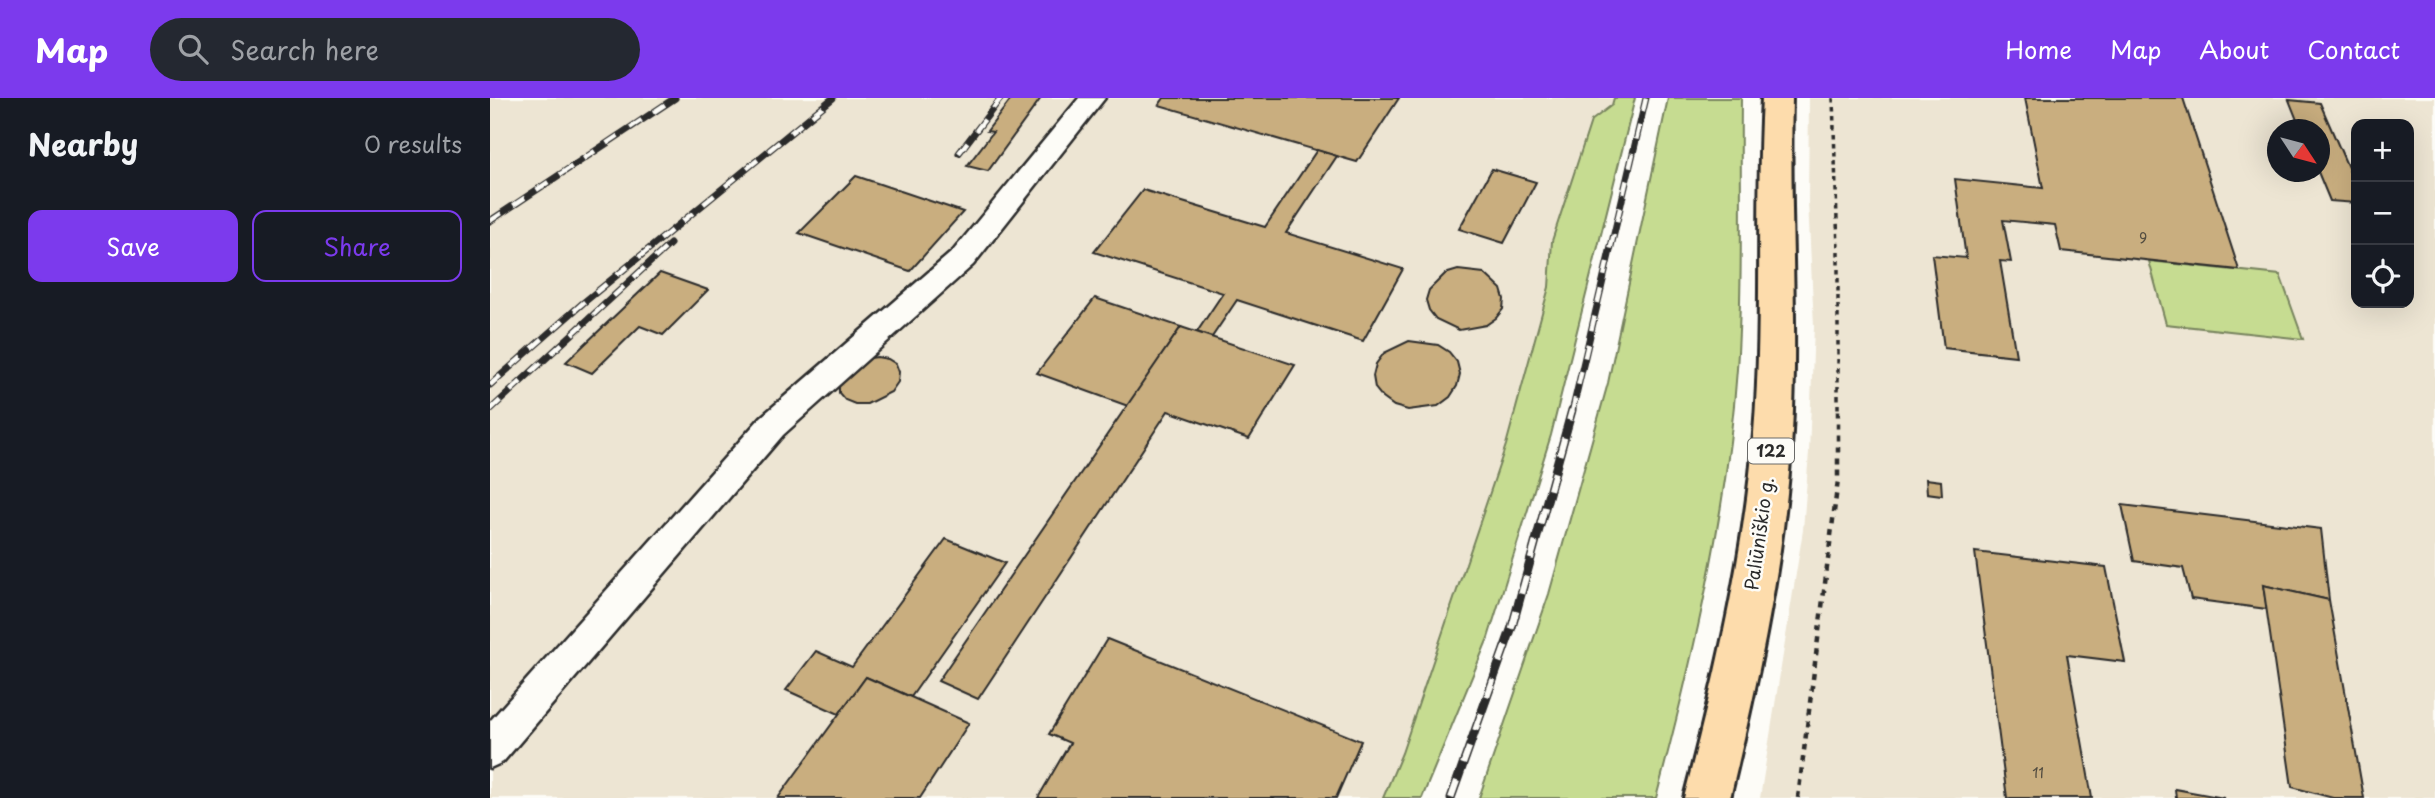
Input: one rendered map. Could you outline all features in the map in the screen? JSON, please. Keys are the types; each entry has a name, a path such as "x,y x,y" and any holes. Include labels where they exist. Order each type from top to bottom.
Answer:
{"main road":[{"name":"Paliūniškio g.","path":"1707,798 1746,624 1773,435 1778,300 1777,98"}],"street":[{"path":"490,749 772,426 963,258 1093,98"}],"path":[{"path":"1797,798 1803,770 1838,480 1838,250 1833,98"}],"shaded area":[{"path":"490,98 1614,98 1612,105 1591,121 1552,241 1549,287 1506,445 1402,753 1383,798 490,798"},
{"path":"1809,98 2435,98 2435,798 1760,798 1803,530 1814,326 1808,201"}],"green space":[{"path":"1614,98 1635,98 1551,435 1488,638 1422,798 1383,798 1402,753 1506,445 1549,287 1552,241 1591,121 1612,105"},
{"path":"1668,98 1741,98 1741,267 1737,369 1717,532 1683,692 1656,798 1479,798 1549,594 1608,383"},
{"path":"2149,261 2280,275 2303,339 2166,324"}],"building":[{"path":"1012,98 1041,98 988,171 967,166 993,132 987,131"},
{"path":"1164,98 1399,98 1357,162 1159,105"},
{"path":"2025,98 2183,98 2239,270 2061,251 2055,225 2003,220 2011,262 2000,261 2016,356 1944,348 1932,255 1966,258 1955,179 2043,188"},
{"path":"2289,100 2320,103 2327,119 2297,119"},
{"path":"2330,126 2351,174 2351,203 2330,201 2322,182 2330,182"},
{"path":"1317,150 1337,156 1286,233 1403,269 1363,341 1237,300 1212,337 1197,332 1223,293 1094,252 1143,190 1265,227"},
{"path":"1492,169 1536,182 1504,243 1459,229"},
{"path":"856,176 963,212 910,271 799,233"},
{"path":"1458,270 1484,273 1501,289 1503,309 1486,325 1459,330 1436,319 1429,310 1426,300 1429,290 1445,274"},
{"path":"660,273 708,290 663,335 640,326 592,373 566,362"},
{"path":"1095,298 1181,327 1128,406 1037,373"},
{"path":"1181,327 1295,365 1249,439 1168,411 978,699 938,681"},
{"path":"1409,341 1438,345 1449,352 1457,362 1460,374 1457,386 1450,397 1438,406 1408,410 1394,406 1375,388 1373,376 1376,364 1384,353"},
{"path":"877,357 896,364 898,382 891,392 867,404 855,404 845,400 839,393 839,383 864,359"},
{"path":"1926,479 1941,481 1942,495 1927,493"},
{"path":"2122,505 2321,529 2329,600 2263,585 2267,609 2191,599 2183,568 2134,561"},
{"path":"946,539 1005,563 911,697 866,677 839,714 786,690 816,651 852,667"},
{"path":"1975,552 2106,567 2125,662 2067,655 2092,798 2007,798"},
{"path":"2263,585 2329,600 2364,798 2333,798 2292,787"},
{"path":"1107,639 1361,741 1336,798 1038,798 1070,743 1049,734"},
{"path":"866,677 969,723 920,798 778,798"},
{"path":"2175,789 2224,798 2176,798"}],"railway":[{"path":"490,221 675,98"},
{"path":"490,385 583,303 833,98"},
{"path":"959,153 1001,98"},
{"path":"1572,412 1646,98"},
{"path":"490,410 670,244"},
{"path":"1451,798 1512,627 1572,410"}]}
